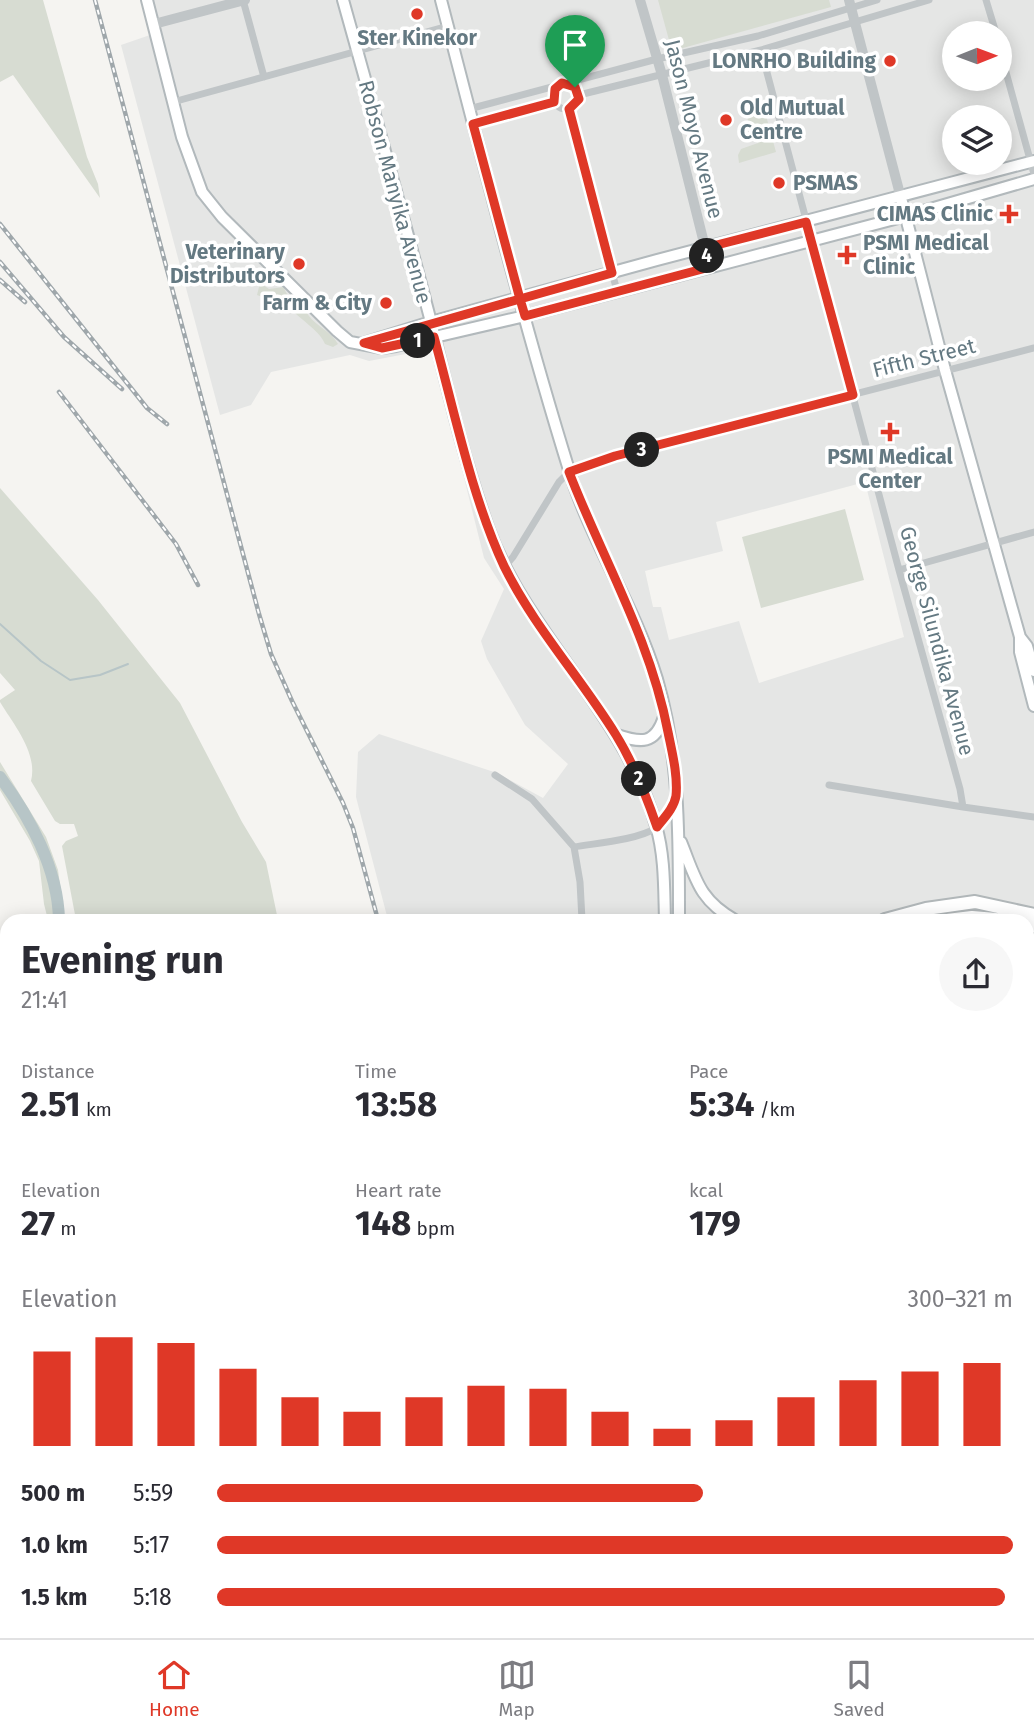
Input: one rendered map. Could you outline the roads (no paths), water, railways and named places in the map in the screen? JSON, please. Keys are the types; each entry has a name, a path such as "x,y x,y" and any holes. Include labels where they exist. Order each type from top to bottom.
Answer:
{"main road":[{"path":"148,0 173,102 196,179 212,205 350,342 382,348 525,316 906,216 1034,176"},
{"name":"Robson Manyika Avenue","path":"343,0 488,527 519,593 617,735 641,783 657,827 665,914"},
{"path":"441,0 569,472 657,679 673,755 679,836 679,914"},
{"path":"364,343 612,273 1033,162"},
{"path":"901,198 945,370 1020,638 1020,652 1034,706"},
{"path":"1020,638 1027,646 1034,671"},
{"path":"617,735 638,740 651,738 657,734 665,715"},
{"path":"679,836 701,893 710,904 726,914"},
{"path":"909,914 954,903 975,902 1030,914"},
{"path":"1016,910 1034,905"}],"street":[{"path":"154,24 244,0 264,77"},
{"name":"Jason Moyo Avenue","path":"640,0 662,75 710,267"},
{"path":"469,109 657,59 758,36 850,4 877,0"},
{"path":"579,95 761,50 929,0"},
{"path":"986,0 992,21"},
{"path":"850,4 901,198"},
{"path":"173,102 448,26"},
{"name":"George Silundika Avenue","path":"761,50 960,789 962,807"},
{"path":"562,83 571,84 579,95 577,104 569,109 561,108 554,102 555,89 562,83"},
{"path":"1012,91 1033,162 1034,176"},
{"path":"473,124 554,102"},
{"path":"569,109 617,291"},
{"name":"Fifth Street","path":"569,472 615,456 1034,348"},
{"path":"505,566 513,558 559,482 569,472"},
{"path":"899,569 1034,532"},
{"path":"495,775 532,799 574,848 582,914"},
{"path":"829,785 1034,817"},
{"path":"574,848 638,835 657,827 669,812 676,797"}],"waterway":[{"path":"0,624 41,661 70,680 100,675 128,664"},
{"path":"0,777 22,809 40,844 54,882 58,914"}],"railway":[{"path":"95,0 271,654 343,803 353,828 376,914"},
{"path":"0,224 147,408 167,424"},
{"path":"0,262 64,337 122,389"},
{"path":"0,280 25,302"},
{"path":"59,392 176,544 198,585"}],"place":[{"name":"Ster Kinekor","path":"417,14"},
{"name":"LONRHO Building","path":"890,61"},
{"name":"Old Mutual Centre","path":"726,120"},
{"name":"PSMAS","path":"779,183"},
{"name":"CIMAS Clinic","path":"1009,214"},
{"name":"PSMI Medical Clinic","path":"847,255"},
{"name":"Veterinary Distributors","path":"299,264"},
{"name":"Farm & City","path":"386,303"},
{"name":"PSMI Medical Center","path":"890,432"}]}
